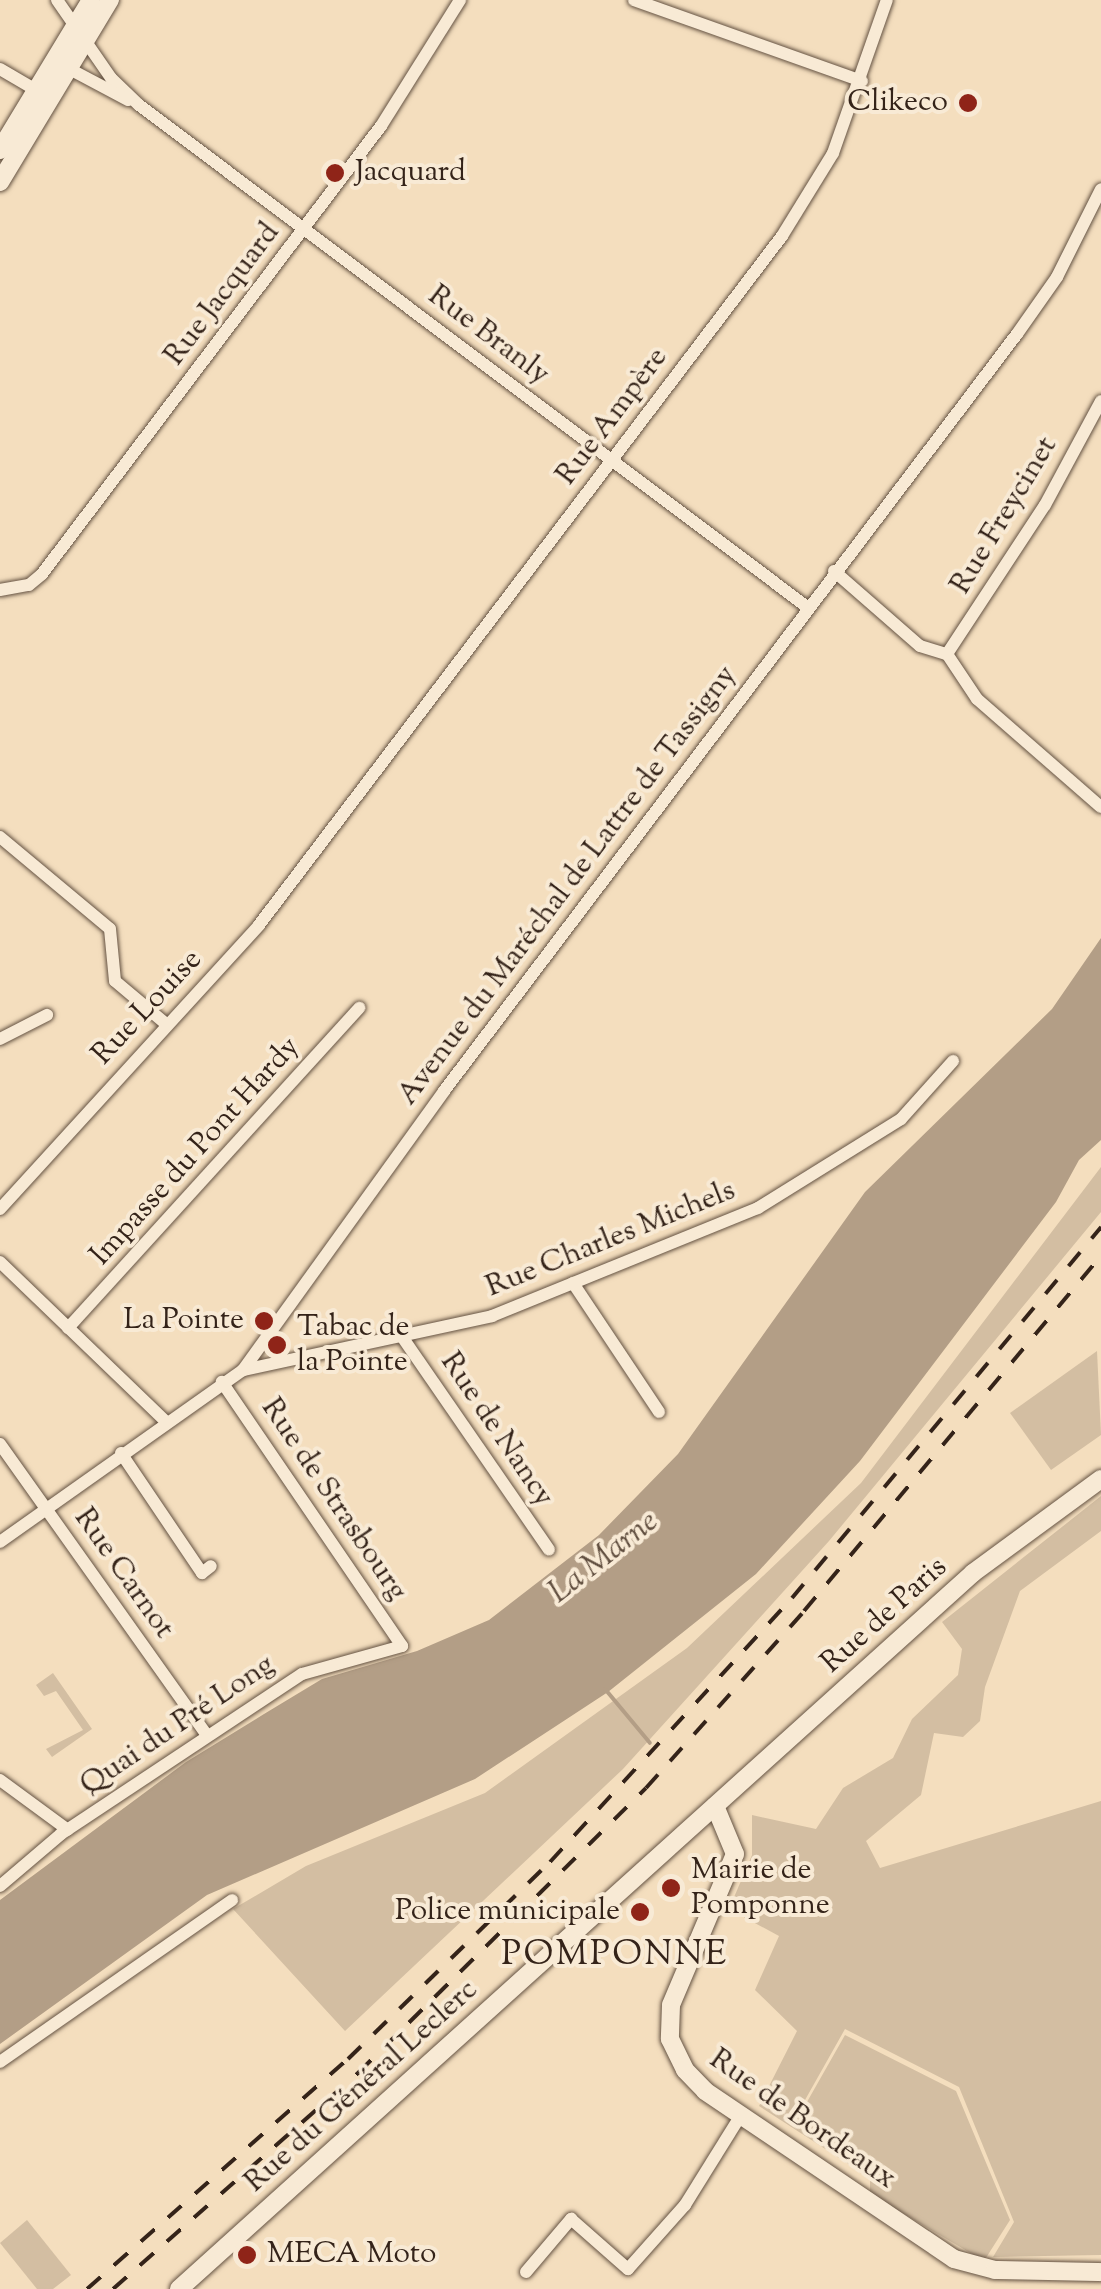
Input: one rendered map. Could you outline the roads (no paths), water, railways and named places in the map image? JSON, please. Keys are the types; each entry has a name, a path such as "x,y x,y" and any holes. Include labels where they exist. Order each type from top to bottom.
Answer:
{"main road":[{"path":"80,37 91,0"},
{"path":"0,150 110,0"},
{"path":"0,182 44,94"},
{"name":"Rue de Paris","path":"715,1806 973,1573 1101,1479"},
{"name":"Rue de Bordeaux","path":"715,1806 735,1854 668,2023 684,2070 741,2115 954,2259 995,2270 1100,2273"},
{"name":"Rue du Général Leclerc","path":"180,2289 715,1806"}],"street":[{"name":"Rue Branly","path":"57,0 80,37 140,105"},
{"name":"Rue Jacquard","path":"0,590 29,586 42,574 413,82 460,0"},
{"path":"634,0 862,81"},
{"name":"Rue Ampère","path":"327,837 782,236 832,153 862,81 887,0"},
{"name":"Rue Branly","path":"63,65 140,105 806,607"},
{"path":"0,69 44,94"},
{"name":"Avenue du Maréchal de Lattre de Tassigny","path":"0,1542 243,1370 806,607 1017,334 1056,277 1101,189"},
{"name":"Rue Freycinet","path":"947,654 1045,505 1101,401"},
{"path":"834,571 920,646 947,654 977,698 1101,807"},
{"path":"0,837 110,929 115,981 166,1024"},
{"name":"Rue Louise","path":"0,1209 259,926 327,837"},
{"name":"Impasse du Pont Hardy","path":"68,1328 359,1008"},
{"path":"0,1039 47,1015"},
{"name":"Rue Charles Michels","path":"243,1370 492,1316 758,1208 902,1119 953,1061"},
{"path":"0,1262 166,1421"},
{"path":"573,1283 659,1412"},
{"name":"Rue de Nancy","path":"403,1338 549,1550"},
{"name":"Rue de Strasbourg","path":"222,1382 402,1646"},
{"name":"Rue Carnot","path":"0,1444 206,1734"},
{"path":"121,1453 202,1572 211,1566"},
{"name":"Quai du Pré Long","path":"0,1886 68,1830 206,1734 302,1674 402,1646"},
{"path":"0,1780 68,1830"},
{"path":"0,2062 232,1900"},
{"path":"526,2272 571,2219 628,2269 685,2206 741,2115"}],"water":[{"name":"La Marne","path":"1101,938 1101,1140 1079,1160 1056,1202 860,1461 756,1574 608,1692 475,1779 207,1895 0,2044 0,1900 186,1762 264,1714 322,1679 417,1651 489,1620 599,1535 678,1454 865,1192 1052,1009"}],"waterway":[{"path":"605,1689 650,1743"}],"railway":[{"path":"87,2289 348,2059 550,1862 792,1598 1101,1227"},
{"path":"113,2289 358,2073 646,1788 804,1611 1101,1256"}],"place":[{"name":"Clikeco","path":"968,103"},
{"name":"Jacquard","path":"335,173"},
{"name":"La Pointe","path":"264,1321"},
{"name":"Tabac de la Pointe","path":"277,1345"},
{"name":"Mairie de Pomponne","path":"671,1888"},
{"name":"Police municipale","path":"640,1912"},
{"name":"MECA Moto","path":"247,2255"}],"district":[{"name":"POMPONNE","path":"615,1956"}]}
